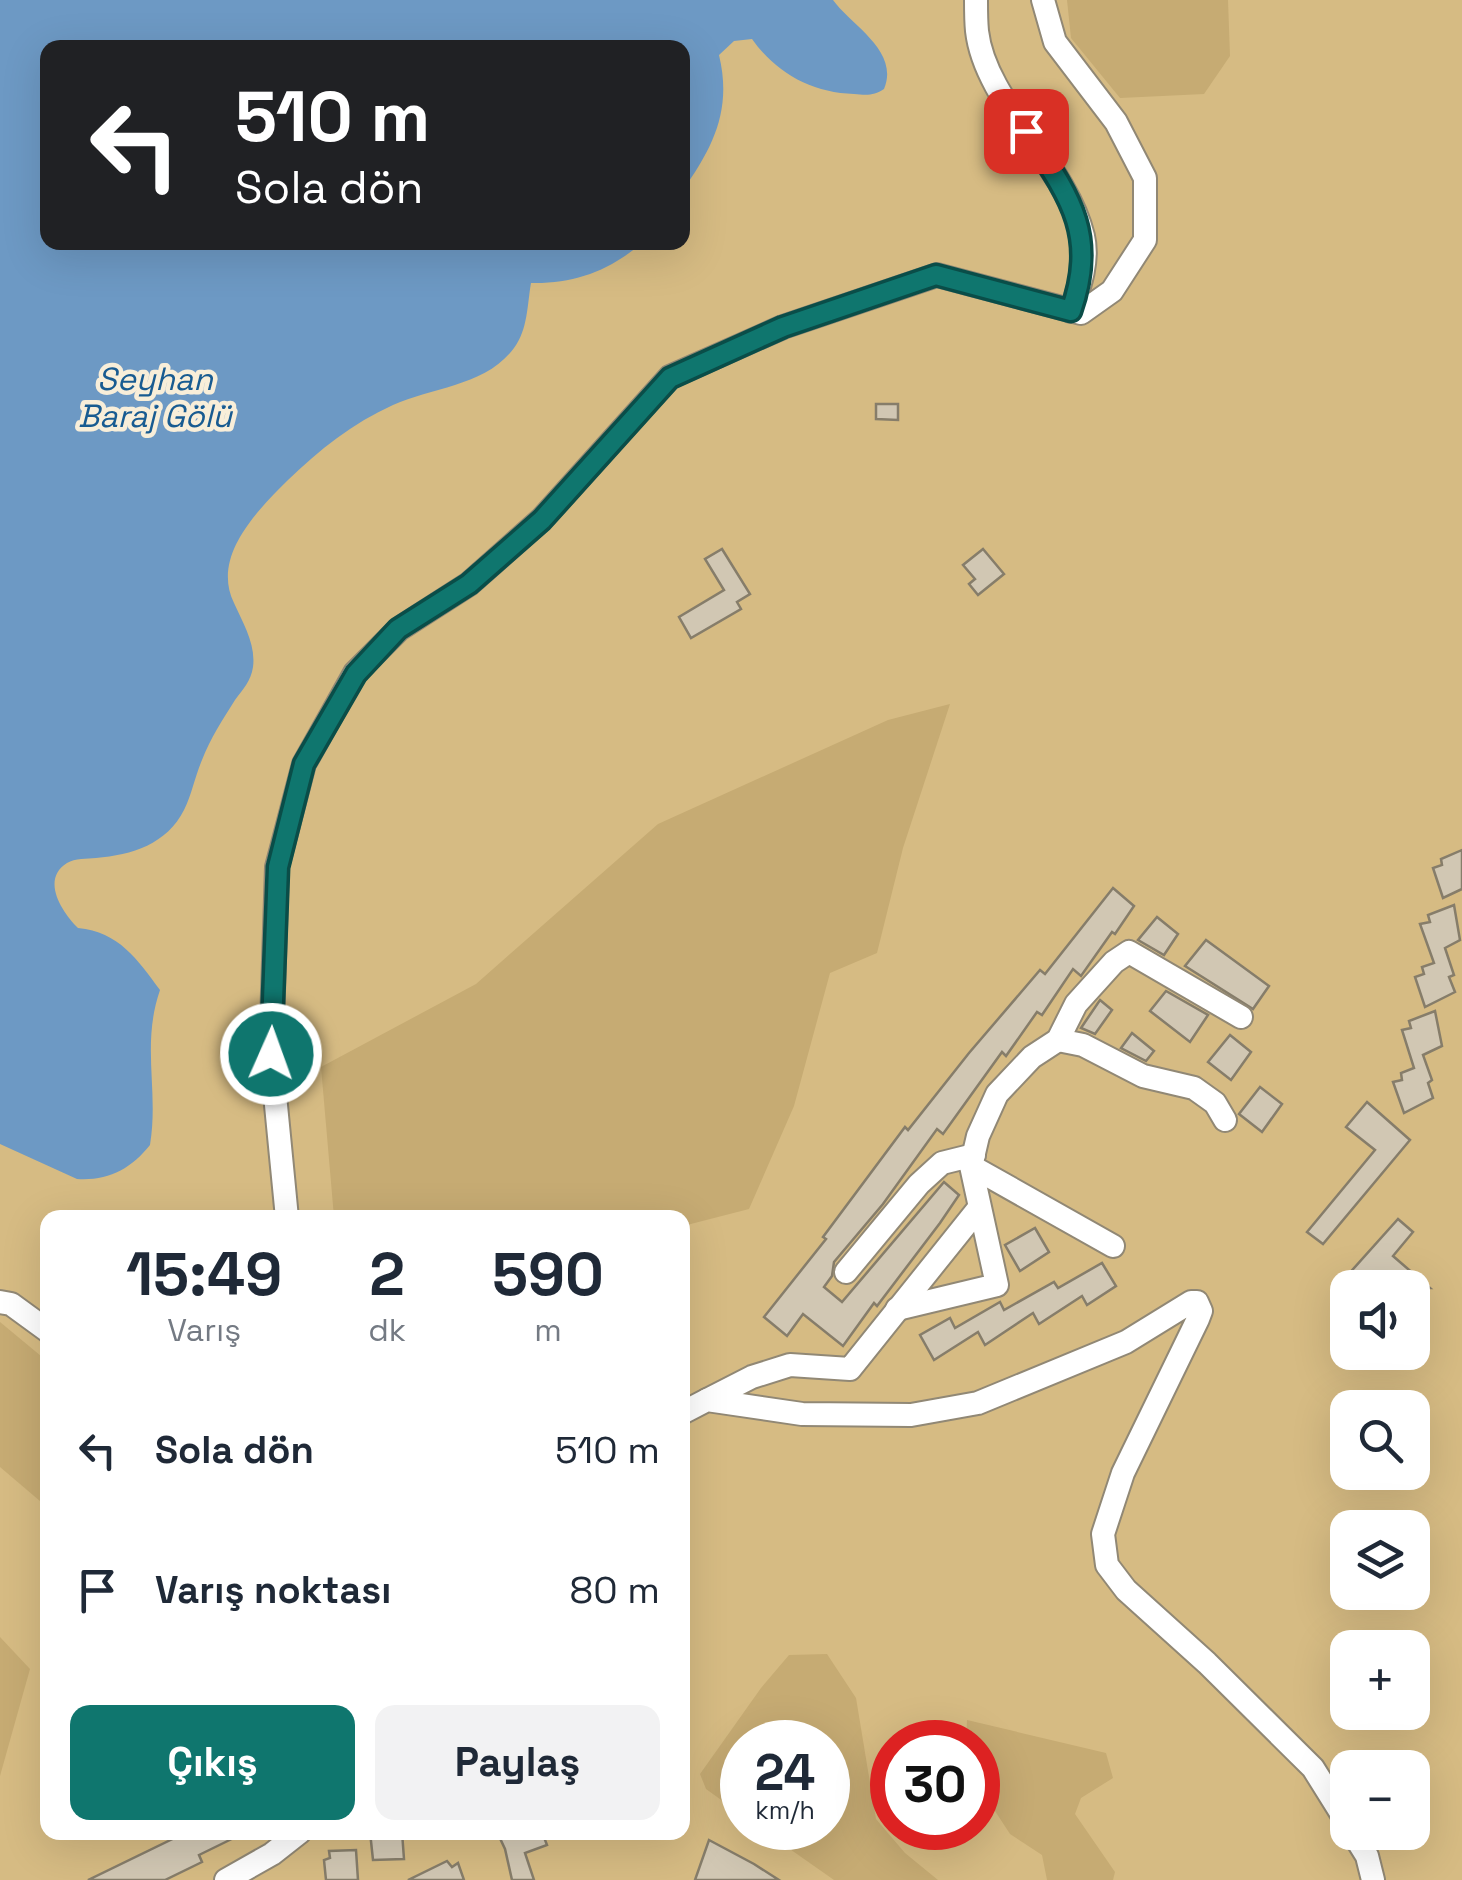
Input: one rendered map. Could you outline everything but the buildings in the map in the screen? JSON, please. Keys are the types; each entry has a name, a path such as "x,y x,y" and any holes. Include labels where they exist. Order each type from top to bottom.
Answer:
{"street":[{"path":"976,0 977,34 992,78 1060,184 1083,238 1082,278 1071,311"},
{"path":"286,1210 271,1054 278,867 304,764 356,674 398,629 469,584 542,520 670,378 783,327 936,275 1081,314 1112,291 1145,240 1145,178 1116,122 1055,42 1043,0"},
{"path":"897,1309 996,1285 978,1208 973,1160 978,1136 997,1094 1032,1057 1058,1040 1076,1004 1114,962 1129,952 1241,1017"},
{"path":"1058,1040 1083,1045 1143,1076 1194,1088 1214,1103 1224,1120"},
{"path":"846,1272 942,1163 973,1160 1112,1246"},
{"path":"690,1408 752,1377 790,1365 850,1369 978,1208"},
{"path":"0,1302 10,1304 40,1325"},
{"path":"707,1400 802,1414 911,1415 978,1403 1126,1342 1190,1302 1198,1302 1198,1319 1123,1472 1103,1534 1107,1565 1126,1590 1313,1768 1330,1795"},
{"path":"226,1880 290,1840"},
{"path":"1363,1850 1373,1880"}],"shaded area":[{"path":"0,0 1462,0 1462,1880 0,1880"},
{"path":"1067,0 1228,0 1230,56 1204,94 1120,98 1071,38"},
{"path":"950,704 903,848 877,953 830,973 794,1106 749,1209 690,1224 690,1210 333,1210 321,1067 476,984 658,824 888,720"},
{"path":"0,1322 40,1355 40,1501 0,1467"},
{"path":"0,1637 30,1669 0,1776"},
{"path":"827,1654 856,1698 870,1783 870,1850 902,1850 938,1880 834,1880 791,1850 850,1850 850,1720 738,1720 789,1655"},
{"path":"1000,1728 1106,1753 1113,1778 1081,1798 1075,1814 1115,1872 1113,1880 1047,1880 1042,1855 1010,1834 1000,1819"},
{"path":"720,1746 720,1799 706,1789 700,1774"}],"water":[{"name":"Seyhan Baraj Gölü","path":"0,0 833,0 880,51 887,75 884,89 862,95 824,90 784,71 752,39 734,41 719,55 723,93 718,126 690,179 690,40 40,40 40,250 632,250 590,274 531,283 522,333 502,361 474,378 393,405 350,429 288,480 241,535 233,551 228,585 251,642 252,672 209,744 184,810 168,831 147,846 123,854 70,861 55,878 61,905 78,928 116,941 160,990 152,1030 150,1145 118,1172 77,1179 0,1144"}],"route":[{"path":"271,1054 278,867 304,764 356,674 398,629 469,584 542,520 670,378 783,327 936,275 1071,311 1082,278 1083,238 1060,184 1026,131"}]}
